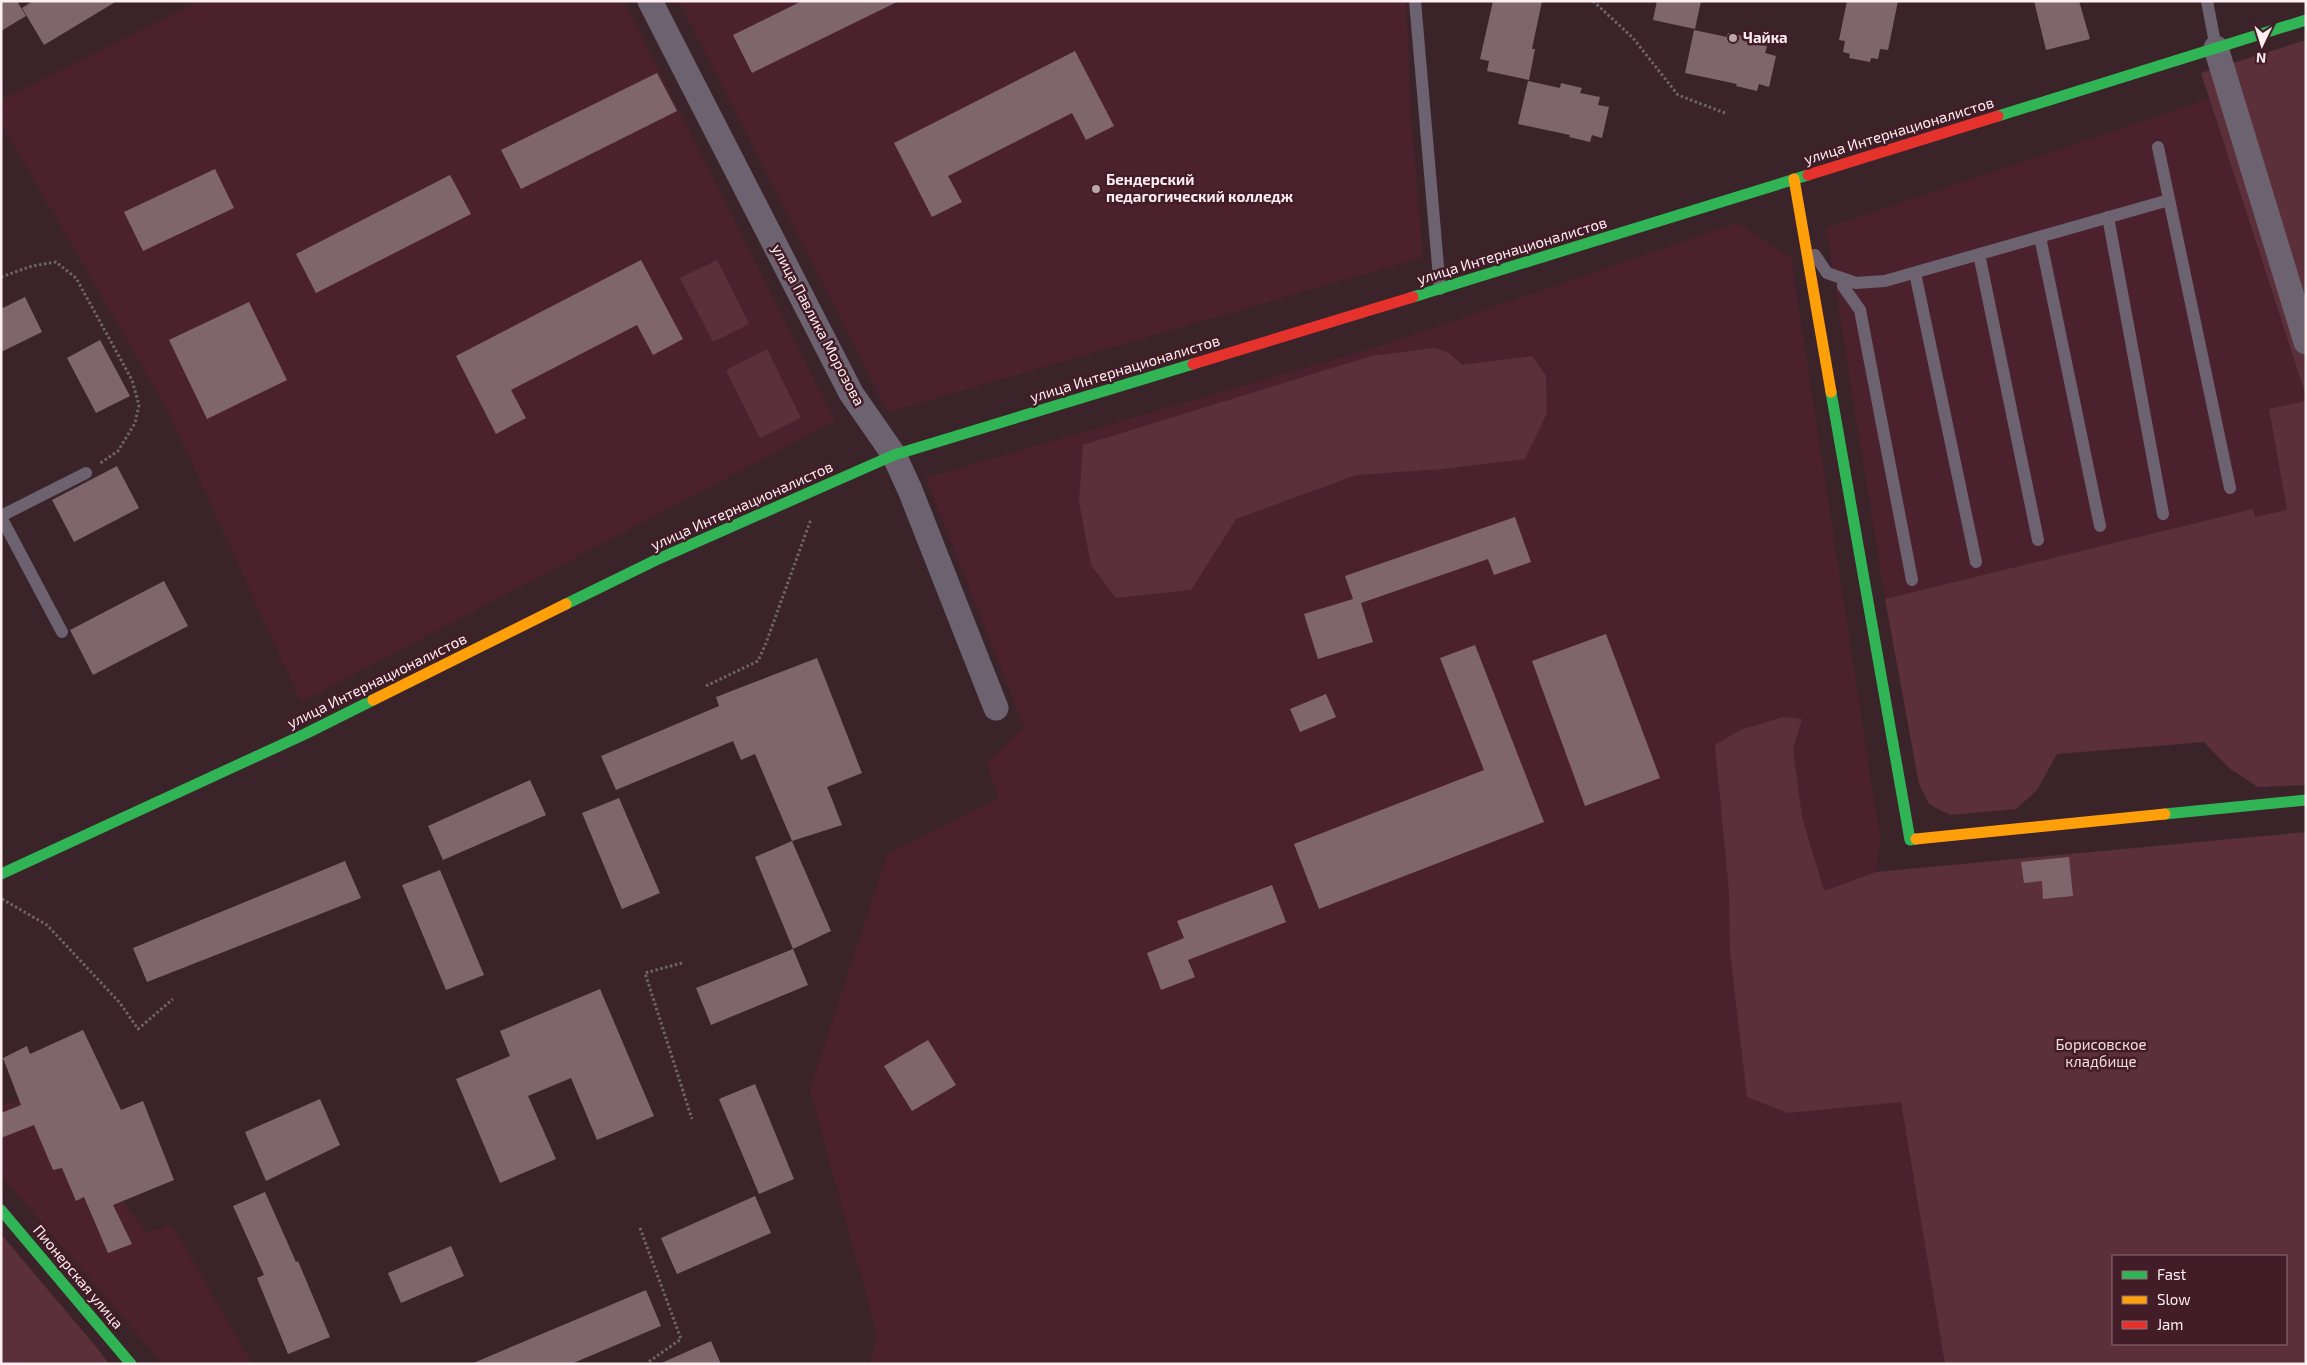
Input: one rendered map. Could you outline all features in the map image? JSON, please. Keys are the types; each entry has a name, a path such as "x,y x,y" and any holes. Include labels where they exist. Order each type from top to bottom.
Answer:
{"street":[{"name":"улица Павлика Морозова","path":"650,1 851,393 894,455 996,708"},
{"name":"улица Интернационалистов","path":"1,874 305,734 656,560 894,455 1440,289 2306,20"},
{"path":"2216,48 2306,342"},
{"path":"1794,179 1910,840 2306,800"},
{"name":"Пионерская улица","path":"1,1210 131,1364"}],"lane":[{"path":"1415,1 1440,289"},
{"path":"2207,1 2216,48"},
{"path":"2158,147 2230,488"},
{"path":"1805,240 1827,274 1856,283 1885,282 2169,200"},
{"path":"2108,217 2163,514"},
{"path":"2040,237 2100,526"},
{"path":"1980,254 2038,540"},
{"path":"1915,273 1976,562"},
{"path":"1844,279 1843,286 1860,310 1912,580"},
{"path":"62,632 1,516 86,473"}],"path":[{"path":"1593,1 1633,38 1678,94 1725,113"},
{"path":"1,277 32,266 56,262 76,278 132,380 139,405 134,424 118,450 86,473"},
{"path":"706,686 758,661 822,488"},
{"path":"1,898 47,925 120,1003 138,1029 173,999"},
{"path":"682,963 645,973 692,1119"},
{"path":"640,1228 681,1339 647,1363"}],"shaded area":[{"path":"199,1 624,1 835,421 301,702 169,412 1,123 1,100"},
{"name":"Бендерский педагогический колледж","path":"679,1 1406,1 1411,121 1423,257 888,412"},
{"path":"2209,99 2306,396 2306,401 2269,409 2288,510 2255,517 2253,509 1885,599 1826,228"},
{"path":"1737,223 1791,258 1880,839 1876,872 1880,972 1945,1364 870,1364 877,1334 810,1090 887,855 999,798 987,764 1024,726 926,478 1387,344"},
{"path":"44,1090 146,1233 172,1225 252,1364 163,1364 1,1175 1,1106"}],"green space":[{"path":"2306,40 2306,396 2201,73"},
{"path":"717,260 749,324 713,342 680,278"},
{"path":"1435,348 1449,353 1462,365 1532,356 1546,376 1547,413 1525,459 1443,469 1356,475 1236,519 1191,590 1116,598 1091,565 1079,502 1083,445 1371,356"},
{"path":"767,349 801,418 760,438 726,370"},
{"path":"2306,401 2306,785 2258,787 2229,768 2204,742 2057,754 2037,790 2016,809 1950,815 1929,804 1919,784 1885,599 2253,509 2255,517 2287,510 2269,409"},
{"name":"Борисовское кладбище","path":"1783,717 1802,719 1793,749 1802,817 1824,891 1876,872 2306,832 2306,1364 1945,1364 1901,1102 1788,1113 1747,1097 1730,952 1729,891 1715,745 1740,730"},
{"path":"1,1234 97,1348 109,1364 1,1364"}],"building":[{"path":"1,1 17,1 26,16 1,31"},
{"path":"33,1 117,1 44,45 22,8"},
{"path":"802,1 899,1 752,73 733,35"},
{"path":"1493,1 1542,1 1532,49 1535,49 1529,80 1487,71 1489,61 1480,59"},
{"path":"1657,1 1701,1 1695,29 1653,20"},
{"path":"1847,1 1898,1 1888,50 1880,49 1878,59 1871,58 1870,62 1849,58 1850,54 1843,52 1845,41 1839,40"},
{"path":"2034,1 2079,1 2090,39 2046,50"},
{"path":"1694,30 1727,37 1728,33 1748,37 1747,42 1767,46 1765,53 1776,56 1769,87 1759,84 1757,91 1736,86 1737,84 1685,73"},
{"path":"1075,51 1114,126 1086,140 1072,113 948,176 962,202 932,217 894,143"},
{"path":"657,73 677,111 521,189 501,150"},
{"path":"1528,81 1560,88 1561,83 1582,88 1580,93 1600,97 1598,105 1609,107 1602,138 1592,135 1590,142 1569,137 1570,135 1518,124"},
{"path":"215,169 234,208 143,251 124,212"},
{"path":"450,175 471,214 316,293 296,254"},
{"path":"641,260 683,339 653,355 637,325 511,390 526,418 496,434 456,356"},
{"path":"25,297 42,332 1,352 1,309"},
{"path":"249,302 287,380 207,419 169,340"},
{"path":"100,340 130,396 96,413 67,358"},
{"path":"117,466 139,508 74,542 52,500"},
{"path":"1515,517 1531,562 1494,575 1488,559 1361,603 1373,642 1318,659 1304,614 1353,599 1345,576"},
{"path":"164,581 188,626 93,675 70,630"},
{"path":"1606,634 1660,778 1585,806 1532,661"},
{"path":"1475,645 1544,822 1319,909 1294,844 1484,770 1440,658"},
{"path":"817,658 862,773 827,787 842,825 792,841 755,754 741,760 733,741 616,790 601,756 719,706 716,697"},
{"path":"1326,694 1336,717 1300,732 1290,709"},
{"path":"530,780 546,815 443,860 428,826"},
{"path":"619,798 660,893 622,909 582,813"},
{"path":"792,841 831,931 793,949 755,857"},
{"path":"2069,857 2073,896 2043,899 2042,881 2024,883 2021,862"},
{"path":"345,861 361,898 147,982 133,948"},
{"path":"440,870 484,975 446,990 402,885"},
{"path":"1272,885 1286,922 1188,960 1195,977 1161,990 1147,953 1184,938 1177,921"},
{"path":"793,949 808,985 711,1025 696,988"},
{"path":"600,989 654,1116 597,1140 571,1078 528,1096 556,1159 500,1183 456,1079 510,1056 500,1031"},
{"path":"83,1030 121,1110 143,1101 174,1180 113,1205 132,1244 108,1253 84,1197 76,1201 62,1168 53,1170 34,1125 1,1138 1,1113 21,1105 3,1058 27,1046 30,1054"},
{"path":"928,1040 956,1085 912,1111 884,1066"},
{"path":"755,1084 794,1179 759,1194 719,1099"},
{"path":"320,1099 340,1145 266,1181 245,1132"},
{"path":"265,1192 296,1262 298,1261 330,1337 288,1354 257,1278 264,1275 233,1206"},
{"path":"755,1196 771,1233 677,1274 661,1238"},
{"path":"451,1246 464,1276 401,1303 388,1273"},
{"path":"646,1290 661,1326 571,1364 471,1364"},
{"path":"711,1341 721,1364 659,1364"}],"traffic: fast":[{"path":"1998,116 2306,20"},
{"path":"1413,297 1808,175"},
{"path":"566,604 656,560 894,455 1193,364"},
{"path":"1831,392 1910,840 1916,839"},
{"path":"1,874 305,734 373,700"},
{"path":"2165,814 2306,800"},
{"path":"1,1210 131,1364"}],"traffic: slow":[{"path":"1794,179 1831,392"},
{"path":"373,700 566,604"},
{"path":"1916,839 2165,814"}],"traffic: jam":[{"path":"1808,175 1998,116"},
{"path":"1193,364 1413,297"}],"place":[{"name":"Чайка","path":"1733,38"},
{"name":"Бендерский педагогический колледж","path":"1096,189"}]}
